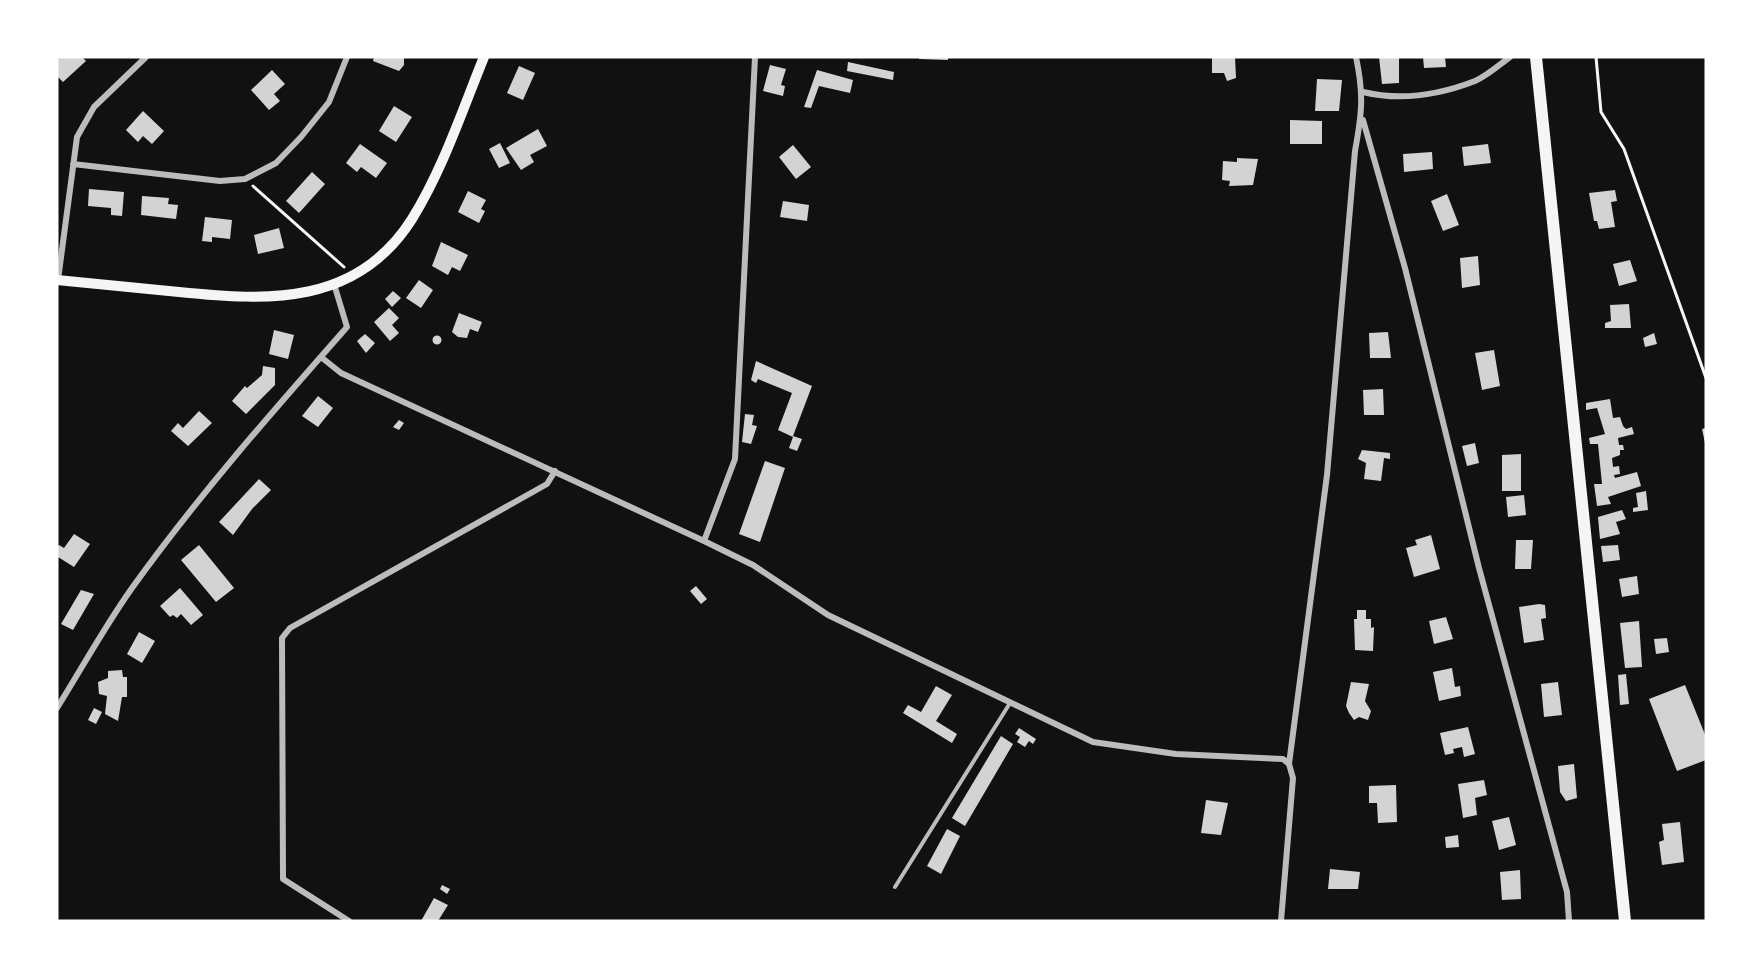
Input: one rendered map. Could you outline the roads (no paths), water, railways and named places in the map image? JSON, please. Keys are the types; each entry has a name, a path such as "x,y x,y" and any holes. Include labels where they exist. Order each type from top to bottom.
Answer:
{"main road":[{"path":"58,280 258,299 301,294 334,284 353,275 389,247 411,221 434,178 484,57"},
{"path":"1536,57 1625,921"}],"street":[{"path":"58,280 77,137 94,107 146,57"},
{"path":"73,164 220,181 245,179 276,163 301,137 329,102 347,57"},
{"path":"704,540 735,459 755,57"},
{"path":"1281,921 1293,778 1289,764 1327,475 1355,151 1362,117 1363,92 1356,57"},
{"path":"1363,92 1387,98 1422,96 1476,80 1510,57"},
{"path":"1362,117 1405,268 1479,568 1567,892 1569,921"},
{"path":"57,708 125,599 157,555 210,486 347,327 334,284"},
{"path":"321,357 341,373 704,540 753,565 828,615 1093,742 1176,754 1283,759 1289,764"},
{"path":"350,921 283,879 282,638 290,628 547,484 555,471"}],"lane":[{"path":"895,887 1010,703"}]}
